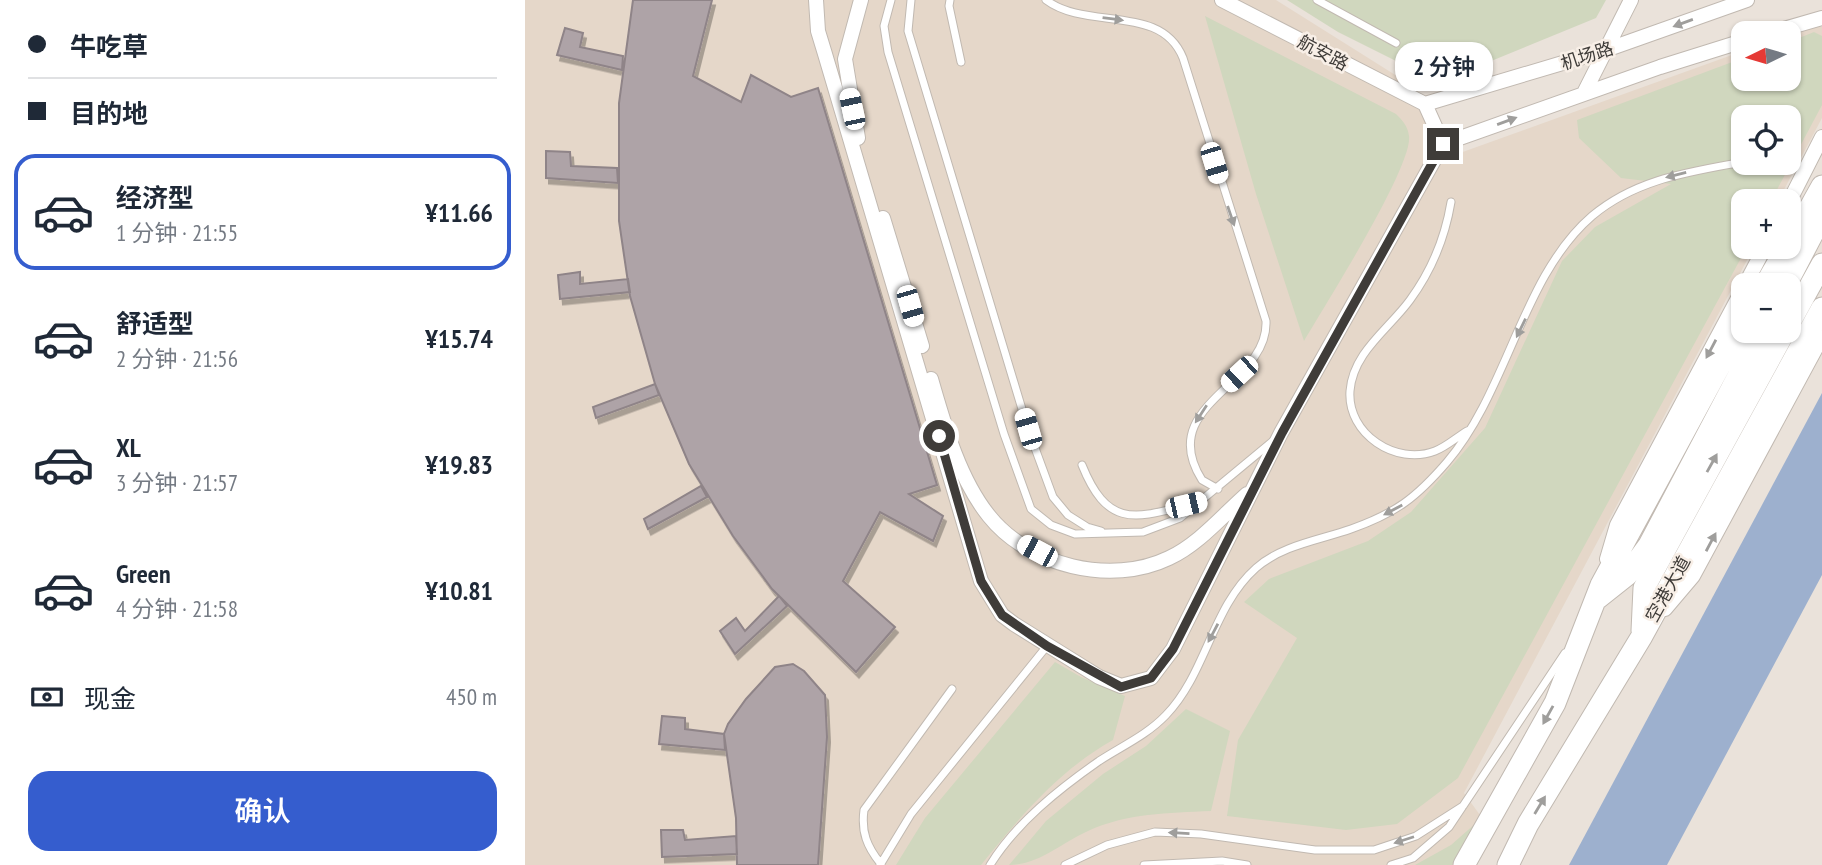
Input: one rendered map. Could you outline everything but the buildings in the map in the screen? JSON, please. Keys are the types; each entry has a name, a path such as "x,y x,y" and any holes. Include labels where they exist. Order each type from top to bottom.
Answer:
{"main road":[{"path":"1801,223 1822,187"},
{"path":"1792,273 1822,216"},
{"path":"1801,302 1822,264"},
{"name":"空港大道","path":"1508,865 1528,824 1642,636 1822,309"},
{"path":"1464,865 1555,703 1592,608 1731,343"},
{"path":"1592,608 1627,575 1649,545 1756,343"},
{"path":"1642,636 1644,588 1778,343"}],"street":[{"path":"816,0 821,43 981,581 1002,615 1047,646 1121,687 1151,678 1173,649 1252,489 1443,144 1425,104"},
{"path":"861,0 845,59 847,84 863,159 895,252 933,386 968,483 990,517 1018,541 1056,561 1091,571 1119,571 1169,558 1199,537 1252,489"},
{"name":"航安路","path":"1222,0 1425,104"},
{"path":"1584,93 1631,0"},
{"name":"机场路","path":"1425,104 1603,51 1747,0"},
{"path":"1801,24 1822,18"},
{"name":"机场路","path":"1443,144 1584,93 1731,45"},
{"path":"1796,189 1822,137"},
{"path":"1592,608 1617,525 1731,311"},
{"path":"1642,636 1693,576 1822,337"}],"lane":[{"path":"891,0 884,26 888,52 1021,486 1031,509 1051,526 1075,534 1113,535 1143,532 1180,518 1282,433"},
{"path":"911,0 908,31 1028,429 1052,497 1068,515 1087,527 1113,535"},
{"path":"950,0 961,62"},
{"path":"1317,0 1397,43"},
{"path":"1047,1 1086,16 1159,29 1177,42 1183,58 1266,321 1264,341 1239,374 1206,406 1196,421 1189,443 1202,480 1218,489"},
{"path":"990,865 1025,822 1052,797 1167,714 1183,692 1231,600 1257,568 1296,545 1351,529 1394,510 1417,496 1450,458 1470,428 1552,264 1591,218 1639,187 1681,173 1731,164"},
{"path":"1451,202 1447,222 1430,268 1410,300 1367,349 1354,371 1350,393 1353,412 1362,429 1378,445 1395,452 1412,455 1436,451 1470,428"},
{"path":"1082,464 1092,490 1109,508 1126,515 1144,515 1201,502"},
{"path":"1391,865 1413,858 1449,827 1592,608"},
{"path":"952,689 864,810 862,823 865,839 880,864 911,814 1047,646"},
{"path":"1065,865 1107,845 1155,832 1201,834 1315,850 1374,850 1416,836 1463,806"},
{"path":"1143,865 1222,861 1247,865"}],"shaded area":[{"path":"525,0 1276,0 1416,88 1446,158 1731,55 1731,91 1801,91 1801,31 1817,25 1822,27 1822,118 1801,158 1801,105 1731,105 1731,175 1792,175 1784,189 1731,189 1731,259 1748,259 1740,273 1731,273 1731,290 1464,793 1485,822 1461,865 525,865"}],"green space":[{"path":"1287,0 1606,0 1596,18 1474,68 1424,75 1338,32"},
{"path":"1205,16 1396,114 1408,132 1406,152 1383,205 1304,341 1256,194"},
{"path":"1814,32 1822,36 1822,105 1801,145 1801,105 1731,105 1731,175 1785,175 1777,189 1731,189 1731,259 1740,259 1458,778 1397,824 1346,830 1227,816 1238,740 1297,638 1244,602 1269,579 1368,541 1411,512 1485,428 1562,261 1595,227 1671,184 1621,178 1579,138 1577,120 1731,62 1731,91 1801,91 1801,37"},
{"path":"1055,662 1081,677 1125,696 1113,740 1075,766 1041,796 981,865 896,865 925,818"},
{"path":"1186,709 1230,731 1211,811 1148,815 1103,825 1040,857 1009,865 1046,821 1103,774 1146,746"},
{"path":"1476,823 1452,865 1415,865 1451,845"}],"water":[{"path":"1822,393 1822,575 1667,865 1569,865"}],"route":[{"path":"939,436 981,581 1002,615 1047,646 1121,687 1151,678 1173,649 1252,489 1443,144"}]}
